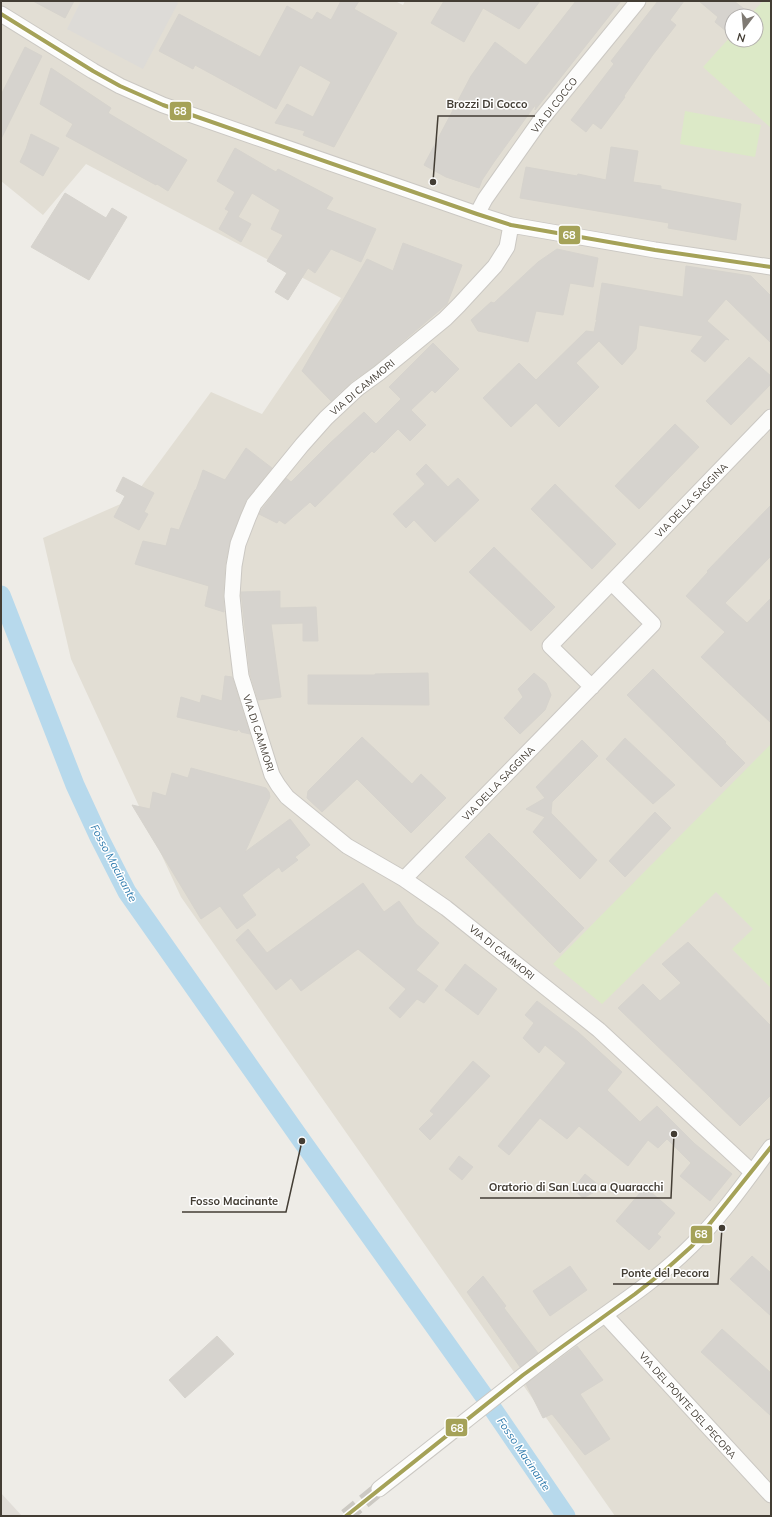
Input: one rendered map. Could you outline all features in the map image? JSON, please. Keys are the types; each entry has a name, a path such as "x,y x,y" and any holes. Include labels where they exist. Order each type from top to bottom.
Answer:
{"street":[{"name":"VIA DI COCCO","path":"476,214 540,121 638,1"},
{"path":"1,14 93,71 120,86 163,105 476,214 510,225 655,250 771,267"},
{"name":"VIA DI CAMMORI","path":"510,225 507,247 495,266 459,305 379,373 357,389 326,418 254,504 238,544 234,566 232,596 239,664 252,712 275,780 287,796 347,846 404,879 446,908 599,1030 752,1172"},
{"name":"VIA DELLA SAGGINA","path":"592,687 550,646 771,417"},
{"name":"VIA DELLA SAGGINA","path":"404,879 653,624 612,582"},
{"path":"379,1490 523,1375 646,1285 692,1246 723,1210 771,1147"},
{"name":"VIA DEL PONTE DEL PECORA","path":"605,1315 771,1495"}],"shaded area":[{"path":"1,1 395,1 403,5 405,1 771,1 771,1516 615,1516 181,897 71,659 43,538 132,499 211,392 262,414 341,298 86,164 43,215 1,181"},
{"path":"81,1 174,1 178,3 143,69 67,29"},
{"path":"1,1493 22,1516 1,1516"}],"green space":[{"path":"763,1 771,1 771,128 703,67 724,44 724,48 764,48 764,8 756,8"},
{"path":"685,111 761,125 755,157 680,144"},
{"path":"771,744 771,988 732,949 753,929 716,892 602,1004 553,964"}],"building":[{"path":"33,1 74,1 65,18"},
{"path":"341,1 359,1 354,9 397,33 334,147 303,135 305,131 275,123 287,104 313,117 331,82 300,65 276,109 195,65 193,69 159,51 179,14 260,57 287,6 312,20 317,12 331,20"},
{"path":"444,1 540,1 519,29 483,8 464,42 431,23"},
{"path":"576,1 621,1 535,110 536,104 494,162 482,180 479,188 446,177 424,165 471,76 495,42 526,65"},
{"path":"658,1 684,1 670,20 676,25 652,56 624,96 625,97 601,129 593,123 586,132 571,120 614,64 611,61"},
{"path":"699,1 734,1 743,8 724,8 724,29 715,22 718,17"},
{"path":"25,47 42,56 1,139 1,95"},
{"path":"51,68 111,108 108,113 187,160 168,191 66,136 73,124 40,104"},
{"path":"31,134 59,148 43,176 20,162"},
{"path":"611,147 638,151 633,182 661,186 661,189 741,204 736,240 668,228 669,223 520,198 526,167 577,176 578,174 606,180"},
{"path":"235,148 276,172 278,169 333,198 326,209 376,229 361,262 331,249 315,273 308,268 288,300 275,292 287,273 267,261 283,235 271,229 280,210 252,193 238,217 251,224 241,242 219,229 229,211 225,209 235,192 217,181"},
{"path":"65,193 106,218 112,208 127,217 89,280 31,247"},
{"path":"403,243 462,265 447,304 374,366 351,382 331,401 302,371 367,259 393,271"},
{"path":"557,249 598,258 593,287 570,283 563,315 536,311 528,342 478,331 471,320 491,302 494,303 538,262"},
{"path":"686,266 751,276 771,296 771,343 726,299 707,321 729,340 726,339 705,362 691,351 703,336 639,325 636,349 622,365 599,341 576,363 599,387 559,427 536,403 511,427 483,398 519,363 536,380 586,331 594,332 602,283 683,297"},
{"path":"433,343 459,369 435,393 432,390 411,410 426,425 410,441 398,429 374,453 372,451 315,507 310,502 285,524 279,520 277,523 259,514 286,478 291,482 364,412 376,424 401,399 389,387"},
{"path":"749,357 771,376 771,384 731,425 706,401"},
{"path":"675,424 699,447 639,509 615,486"},
{"path":"246,448 272,468 246,500 230,541 225,565 223,595 224,612 205,606 209,586 135,564 143,541 166,546 171,528 179,530 203,470 225,480"},
{"path":"426,464 448,487 458,478 479,500 435,542 414,520 406,528 393,514 425,484 416,474"},
{"path":"123,477 154,493 144,512 148,514 139,530 114,517 125,496 116,491"},
{"path":"555,484 616,544 592,569 531,509"},
{"path":"771,505 771,556 725,603 747,623 771,598 771,723 701,657 725,632 686,596 708,572 707,571"},
{"path":"494,547 555,607 531,631 469,572"},
{"path":"280,591 280,608 316,607 318,641 303,641 303,623 271,624 281,697 258,700 250,674 241,592"},
{"path":"653,669 745,763 721,787 627,695"},
{"path":"428,673 429,705 308,704 308,675"},
{"path":"534,673 546,683 551,695 545,710 520,734 504,718 523,697 518,689"},
{"path":"225,676 232,677 250,734 241,732 239,729 237,731 177,717 181,697 200,703 202,695 222,701"},
{"path":"362,737 412,784 421,774 446,798 411,833 357,779 322,812 307,798 308,791"},
{"path":"625,738 675,785 653,804 606,759"},
{"path":"582,740 598,756 552,802 551,813 597,860 580,879 533,832 545,817 526,809 545,798 536,787"},
{"path":"191,768 266,788 269,792 270,797 245,852 290,819 310,845 295,857 298,860 282,872 279,867 242,895 256,915 237,929 220,906 201,919 132,805 150,809 153,792 166,796 172,773 188,778"},
{"path":"655,812 671,828 625,877 609,861"},
{"path":"489,833 584,928 560,953 465,857"},
{"path":"363,883 384,912 399,901 416,924 439,943 416,970 438,986 424,1003 417,999 400,1018 389,1008 406,989 358,949 301,991 291,978 276,990 236,940 248,929 267,953"},
{"path":"688,942 771,1026 771,1095 740,1126 618,1008 643,984 660,1001 681,983 662,964"},
{"path":"465,964 497,989 478,1015 445,990"},
{"path":"537,1001 578,1032 622,1072 607,1090 640,1122 657,1106 695,1144 732,1174 710,1201 680,1176 691,1163 667,1139 658,1148 648,1140 628,1166 579,1126 567,1139 540,1118 509,1155 498,1146 566,1063 545,1045 539,1053 523,1038 534,1023 525,1015"},
{"path":"473,1061 490,1076 430,1140 419,1129 434,1114 430,1111"},
{"path":"459,1156 473,1167 462,1180 449,1169"},
{"path":"585,1174 602,1188 583,1198 573,1189"},
{"path":"645,1187 675,1213 657,1234 661,1237 649,1250 616,1221"},
{"path":"752,1256 771,1273 771,1316 730,1279"},
{"path":"570,1266 587,1290 550,1316 533,1291"},
{"path":"483,1276 506,1306 504,1308 538,1353 520,1367 467,1292"},
{"path":"722,1329 771,1373 771,1416 701,1352"},
{"path":"217,1336 234,1354 185,1398 169,1380"},
{"path":"577,1346 603,1380 580,1394 610,1439 585,1455 552,1414 543,1418 526,1384"}],"waterway":[{"name":"Fosso Macinante","path":"1,595 75,785 127,892 484,1396 566,1516"}],"tunnel":[{"path":"346,1516 379,1489"}],"transit line":[{"name":"68","path":"1,14 93,71 120,86 163,105 477,214 511,225 655,250 771,267"},
{"name":"68","path":"346,1516 523,1375 663,1272 692,1246 771,1147"}],"place":[{"name":"Brozzi Di Cocco","path":"433,182"},
{"name":"Oratorio di San Luca a Quaracchi","path":"674,1134"},
{"name":"Fosso Macinante","path":"302,1141"},
{"name":"Ponte del Pecora","path":"722,1228"}]}
